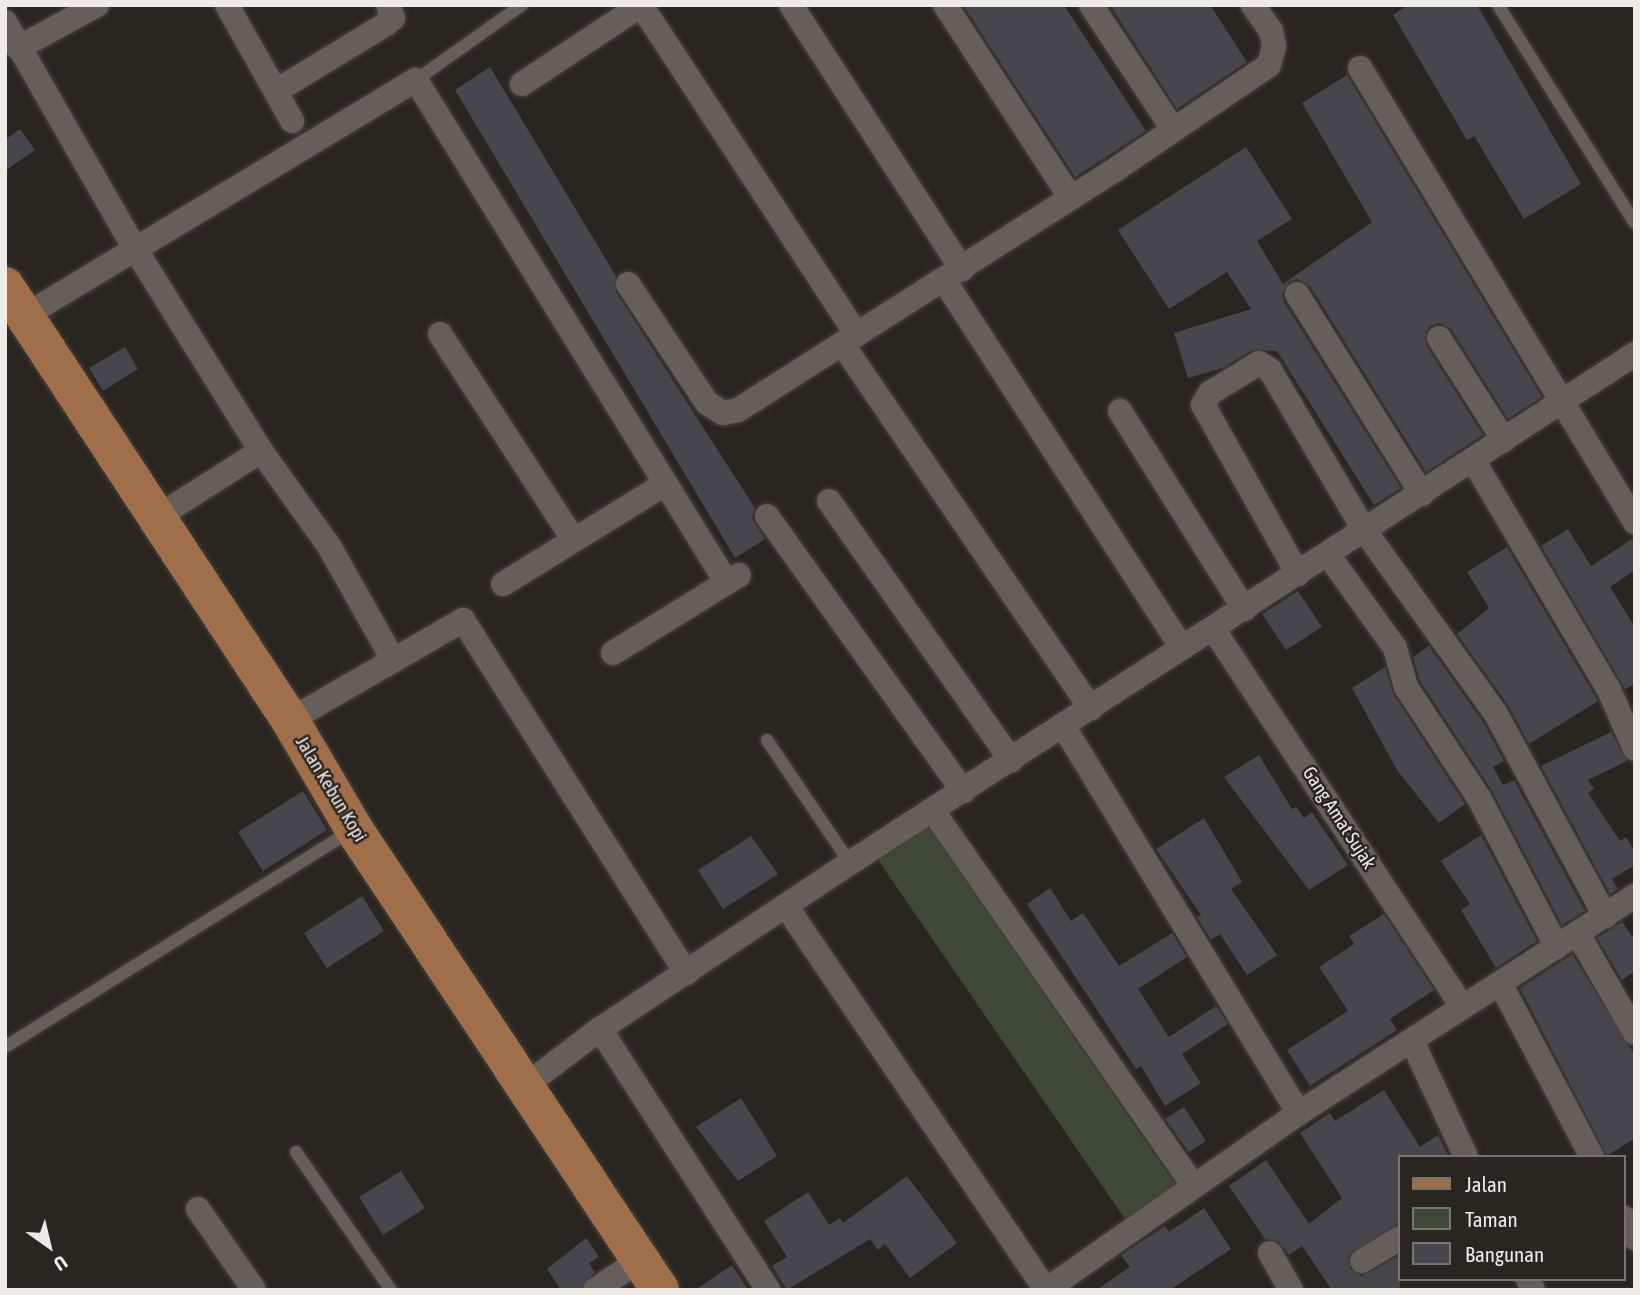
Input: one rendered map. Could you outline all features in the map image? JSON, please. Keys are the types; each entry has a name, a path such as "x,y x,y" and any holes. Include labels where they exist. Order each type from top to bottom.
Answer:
{"main road":[{"name":"Jalan Kebun Kopi","path":"16,300 290,720 354,829 650,1275"}],"street":[{"path":"97,5 11,40 134,247 261,451 311,517 392,658"},
{"path":"228,5 292,121"},
{"path":"276,91 386,24 393,18 388,5"},
{"path":"791,5 1182,648"},
{"path":"946,5 1070,197"},
{"path":"1091,5 1173,129"},
{"path":"628,284 707,403 723,412 738,410 953,274 1269,65 1274,46 1271,32 1253,5"},
{"path":"522,84 640,6 850,340 1091,709"},
{"path":"1360,68 1635,522"},
{"path":"16,300 134,247 416,80 663,485 733,579 613,653"},
{"path":"1297,295 1422,494"},
{"path":"440,334 573,539"},
{"path":"1439,338 1504,440"},
{"path":"526,1085 600,1029 850,863 1064,727 1635,354"},
{"path":"1298,574 1205,412 1205,399 1217,388 1259,363 1267,366 1365,531 1496,714 1605,916"},
{"path":"1120,411 1244,609"},
{"path":"159,516 261,451"},
{"path":"1473,460 1609,690 1635,749"},
{"path":"502,584 663,485"},
{"path":"829,501 1011,760"},
{"path":"767,516 963,791"},
{"path":"1329,555 1355,597 1383,628 1406,687 1567,940 1635,1032"},
{"path":"290,720 392,658 461,620 466,622 686,973"},
{"name":"Gang Amat Sujak","path":"1214,629 1463,1007"},
{"path":"1064,727 1299,1113"},
{"path":"933,811 1194,1186"},
{"path":"786,906 1046,1290 1299,1113 1635,896"},
{"path":"1500,983 1591,1155"},
{"path":"600,1029 768,1290"},
{"path":"1412,1041 1465,1155"},
{"path":"198,1209 254,1290"},
{"path":"1626,1222 1635,1238"},
{"path":"1362,1262 1398,1239"},
{"path":"1270,1253 1291,1290"},
{"path":"595,1290 650,1275"}],"lane":[{"path":"416,80 522,5"},
{"path":"1498,5 1635,223"},
{"path":"768,740 850,863"},
{"path":"5,1047 354,829"},
{"path":"296,1153 391,1290"}],"green space":[{"path":"928,826 1176,1185 1125,1219 878,860"}],"building":[{"path":"963,5 1064,5 1146,131 1075,177"},
{"path":"1110,5 1210,5 1247,62 1177,109"},
{"path":"1408,5 1477,5 1581,184 1524,219 1474,136 1467,140 1393,15"},
{"path":"490,67 616,276 616,292 755,508 752,518 765,539 735,558 455,90"},
{"path":"1347,75 1542,397 1508,419 1451,329 1439,323 1430,326 1426,332 1426,345 1483,435 1426,472 1310,286 1297,279 1289,282 1282,294 1284,302 1401,488 1374,505 1277,351 1252,350 1223,368 1188,378 1174,333 1251,309 1227,272 1169,309 1118,230 1246,147 1292,219 1257,241 1283,284 1372,222 1302,103"},
{"path":"20,129 35,150 5,171 5,140"},
{"path":"125,347 138,369 103,391 89,368"},
{"path":"1568,529 1591,566 1635,537 1635,570 1610,587 1635,627 1635,684 1625,689 1541,546"},
{"path":"1507,547 1598,701 1529,744 1508,705 1457,634 1489,608 1467,572"},
{"path":"1298,591 1322,627 1286,650 1262,614"},
{"path":"1429,646 1483,722 1504,761 1493,767 1503,785 1514,780 1585,911 1562,925 1492,791 1420,681 1413,657"},
{"path":"1385,667 1394,695 1465,804 1439,823 1397,770 1352,688"},
{"path":"1611,732 1627,761 1588,780 1594,789 1588,793 1620,841 1626,837 1635,852 1635,865 1612,879 1618,889 1610,894 1541,766"},
{"path":"1259,755 1292,809 1296,807 1304,818 1312,812 1348,865 1309,890 1224,777"},
{"path":"303,791 327,830 263,871 238,832"},
{"path":"1204,818 1242,882 1231,889 1277,955 1247,975 1220,934 1211,940 1197,917 1201,915 1156,849"},
{"path":"1481,835 1537,941 1496,968 1461,910 1470,904 1441,861"},
{"path":"751,836 778,874 723,909 698,870"},
{"path":"1050,888 1071,921 1083,913 1119,966 1172,933 1187,957 1138,989 1169,1037 1216,1006 1228,1024 1182,1054 1201,1083 1165,1106 1141,1066 1136,1069 1027,904"},
{"path":"362,896 384,931 327,968 304,933"},
{"path":"1384,914 1434,990 1390,1019 1397,1030 1310,1086 1287,1050 1348,1011 1319,967 1354,944 1349,936"},
{"path":"1622,922 1635,940 1635,971 1622,980 1597,938"},
{"path":"1572,954 1635,1055 1635,1138 1609,1155 1606,1155 1520,988"},
{"path":"1384,1090 1420,1147 1438,1135 1448,1155 1398,1155 1398,1224 1349,1254 1350,1269 1362,1276 1398,1256 1400,1290 1332,1290 1302,1246 1289,1255 1278,1241 1265,1239 1229,1186 1266,1160 1309,1224 1342,1198 1300,1133 1330,1113 1335,1121"},
{"path":"741,1098 777,1156 738,1181 696,1127"},
{"path":"1184,1107 1206,1141 1189,1152 1165,1119"},
{"path":"401,1171 425,1208 383,1235 359,1197"},
{"path":"907,1176 957,1243 910,1278 885,1244 878,1250 870,1239 787,1290 772,1266 787,1257 764,1221 808,1192 829,1225 840,1218 843,1223"},
{"path":"1204,1208 1231,1249 1170,1290 1096,1290 1130,1267 1121,1255 1165,1226 1169,1232"},
{"path":"586,1238 599,1257 589,1263 595,1272 580,1290 561,1290 547,1269"},
{"path":"732,1265 748,1290 695,1290"}]}
